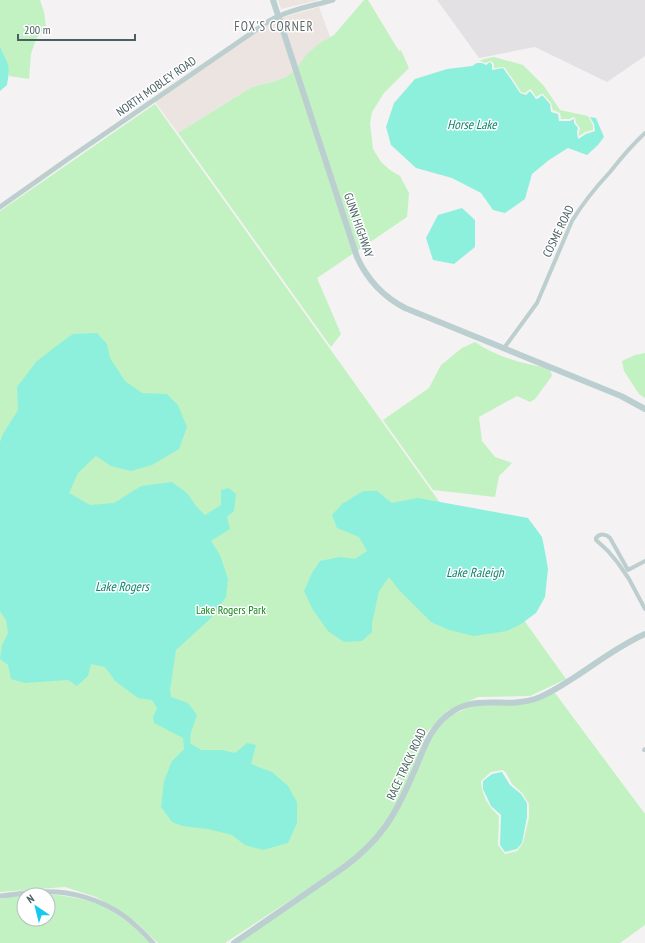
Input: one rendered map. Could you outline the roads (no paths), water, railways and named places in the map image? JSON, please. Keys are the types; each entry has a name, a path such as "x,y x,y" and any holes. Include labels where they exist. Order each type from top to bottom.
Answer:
{"main road":[{"name":"GUNN HIGHWAY","path":"273,0 360,264 367,275 383,293 401,306 621,396 645,409"},
{"name":"RACE TRACK ROAD","path":"234,943 344,868 373,842 394,814 429,738 446,716 461,707 476,702 519,702 544,696 616,649 645,634"}],"street":[{"name":"NORTH MOBLEY ROAD","path":"0,207 269,21 278,16 333,0"},
{"name":"COSME ROAD","path":"504,348 537,303 577,212 633,144 645,133"},
{"path":"645,561 628,570 610,538 606,535 600,534 596,538 596,540 618,563 629,579 645,609"},
{"path":"0,896 45,892 65,893 90,899 123,915 153,943"}],"water":[{"path":"0,46 7,62 9,75 7,85 0,91"},
{"name":"Horse Lake","path":"490,62 492,65 492,70 503,68 520,93 526,95 530,91 536,99 542,95 550,104 551,112 558,114 559,121 570,121 574,119 574,123 578,128 578,139 595,131 594,124 590,117 596,118 604,137 587,155 568,148 549,160 532,174 525,199 505,213 493,210 481,193 452,178 416,168 391,145 386,127 394,103 415,79 447,69 472,66 477,63 486,65"},
{"path":"462,208 475,220 475,247 454,264 433,260 426,238 438,215"},
{"name":"Lake Rogers","path":"97,333 107,344 110,358 125,381 142,393 167,394 178,405 187,427 179,449 152,465 131,471 111,466 96,456 78,473 69,493 90,505 114,503 141,486 172,482 187,493 196,506 205,515 221,505 221,490 229,488 236,494 234,511 227,517 230,529 211,541 220,555 228,579 226,597 210,619 176,650 170,690 171,697 188,703 197,715 191,732 190,743 201,750 222,750 235,753 247,743 256,745 251,764 272,772 288,786 297,802 297,823 288,843 263,850 245,845 232,835 208,829 182,826 172,822 161,807 164,781 172,761 184,749 183,738 154,723 153,717 157,708 152,700 138,698 115,681 105,667 91,664 88,676 77,686 68,680 25,683 11,679 8,665 0,659 2,645 8,633 6,620 0,611 0,442 3,434 18,410 17,387 36,362 73,334"},
{"name":"Lake Raleigh","path":"363,491 377,491 392,503 418,498 528,518 542,537 548,569 545,597 536,613 521,624 507,631 474,636 449,630 431,622 399,590 389,577 379,591 372,623 372,632 362,641 344,642 328,631 313,610 304,591 312,573 320,561 340,557 355,559 367,551 359,537 337,528 332,515 342,504"},
{"path":"502,772 510,785 521,794 527,803 527,817 522,843 517,849 505,852 500,845 501,815 491,806 483,789 483,781 492,774"}],"district":[{"name":"FOX'S CORNER","path":"274,26"}],"park label":[{"name":"Lake Rogers Park","path":"231,609"}]}
